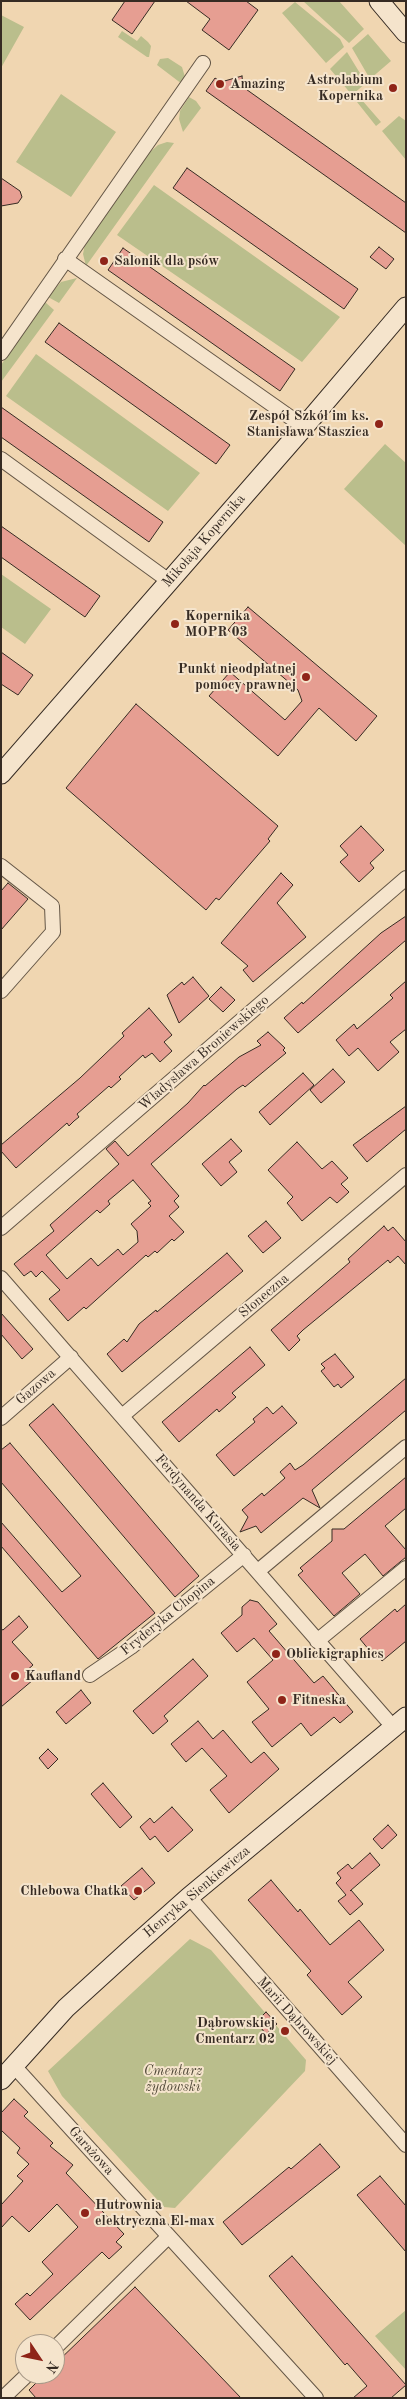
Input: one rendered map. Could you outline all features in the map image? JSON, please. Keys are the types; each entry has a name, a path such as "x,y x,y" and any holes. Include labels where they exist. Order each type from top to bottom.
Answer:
{"street":[{"path":"379,1 406,33"},
{"path":"1,353 203,63"},
{"path":"65,259 304,428"},
{"name":"Mikołaja Kopernika","path":"1,774 304,428 406,307"},
{"path":"1,459 169,581"},
{"path":"1,866 52,906 53,932 1,991"},
{"name":"Władysława Broniewskiego","path":"1,1228 406,878"},
{"name":"Słoneczna","path":"122,1416 406,1175"},
{"name":"Ferdynanda Kurasia","path":"1,1278 317,1641 400,1723"},
{"name":"Gazowa","path":"1,1418 70,1357"},
{"path":"258,1571 406,1447"},
{"name":"Fryderyka Chopina","path":"90,1675 131,1647 244,1555"},
{"path":"317,1641 406,1568"},
{"name":"Henryka Sienkiewicza","path":"1,2080 66,2008 189,1897 400,1723"},
{"name":"Marii Dąbrowskiej","path":"189,1897 406,2145"},
{"name":"Garażowa","path":"14,2066 316,2398"},
{"path":"65,2338 168,2237"},
{"path":"3,2398 18,2384"}],"green space":[{"path":"303,1 339,1 364,29 349,43"},
{"path":"295,2 340,39 344,47 326,63 282,13"},
{"path":"1,15 24,27 1,68"},
{"path":"122,31 137,41 141,36 148,42 151,46 149,57 118,37"},
{"path":"368,34 391,61 370,79 352,48"},
{"path":"347,52 366,83 352,95 330,69"},
{"path":"168,58 182,67 185,77 182,84 157,65 160,59"},
{"path":"61,94 116,132 71,197 16,162"},
{"path":"189,97 196,101 201,108 183,132 179,119 180,111"},
{"path":"361,99 381,122 376,126 357,102"},
{"path":"399,116 406,121 406,160 382,131"},
{"path":"167,142 174,143 86,266 83,254 85,244 148,154 158,145"},
{"path":"154,185 340,317 302,362 117,235"},
{"path":"77,278 59,303 48,297 61,282"},
{"path":"45,302 54,310 1,382 1,365"},
{"path":"36,354 200,473 168,511 6,396"},
{"path":"385,444 406,463 406,546 344,489"},
{"path":"1,574 51,609 25,644 1,627"},
{"name":"Cmentarz żydowski","path":"190,1939 211,1950 306,2060 305,2071 175,2208 164,2207 62,2096 48,2071"},
{"path":"406,2310 406,2370 375,2336"}],"building":[{"path":"125,1 155,1 132,34 112,20"},
{"path":"186,1 246,1 258,10 229,50 202,30 210,19"},
{"path":"242,76 243,87 406,203 406,233 206,91 215,78 221,82"},
{"path":"187,168 358,289 344,309 173,188"},
{"path":"1,178 20,191 22,197 18,203 1,206"},
{"path":"379,247 394,259 386,269 370,257"},
{"path":"123,248 295,369 280,391 108,270"},
{"path":"59,323 230,445 216,464 45,342"},
{"path":"1,407 163,522 149,542 1,437"},
{"path":"1,526 100,596 85,617 1,557"},
{"path":"248,607 377,716 356,741 319,708 278,756 209,696 230,672 285,720 302,701 298,690 228,630"},
{"path":"1,652 33,675 18,695 1,684"},
{"path":"136,704 278,826 268,839 270,841 219,900 216,898 206,910 66,788"},
{"path":"361,826 384,850 370,863 374,868 359,882 340,862 348,855 340,846"},
{"path":"281,873 293,885 277,903 306,937 253,982 243,970 248,966 221,943"},
{"path":"8,883 28,899 1,930 1,891"},
{"path":"406,916 406,940 298,1033 284,1018 302,1002 303,1004 381,933"},
{"path":"193,977 209,996 179,1023 167,995 182,982 184,985"},
{"path":"406,981 406,1029 390,1042 399,1052 378,1071 358,1048 349,1056 336,1040 354,1024 357,1029 393,998 390,995"},
{"path":"221,987 235,1000 223,1012 209,999"},
{"path":"149,1008 172,1035 164,1042 172,1051 160,1062 152,1053 145,1058 143,1055 119,1077 121,1079 111,1088 109,1086 77,1114 79,1117 69,1126 67,1123 16,1168 1,1151 1,1145 80,1078 124,1036 122,1033"},
{"path":"268,1032 285,1048 283,1050 286,1053 245,1087 243,1085 237,1089 151,1164 179,1196 174,1201 179,1207 169,1216 184,1232 174,1241 172,1239 157,1253 155,1251 148,1257 146,1255 86,1309 84,1307 68,1321 49,1299 60,1290 42,1271 36,1277 31,1271 24,1276 14,1264 54,1231 50,1225 119,1164 106,1149 115,1141 128,1156 188,1103 204,1085 239,1057 261,1045 257,1041","holes":["133,1180 151,1201 148,1203 151,1206 131,1224 137,1231 138,1242 123,1255 118,1249 98,1266 91,1258 67,1279 46,1255 97,1210 100,1213 110,1204 108,1201"]},
{"path":"333,1069 345,1082 321,1103 310,1090"},
{"path":"303,1073 314,1085 270,1125 259,1112"},
{"path":"406,1106 406,1129 367,1162 353,1145"},
{"path":"231,1139 242,1151 229,1162 237,1172 221,1186 202,1164"},
{"path":"297,1142 322,1169 332,1161 348,1178 341,1184 349,1192 337,1203 330,1197 302,1221 287,1203 293,1197 268,1170"},
{"path":"266,1221 281,1238 263,1253 248,1236"},
{"path":"384,1226 388,1231 393,1227 406,1242 406,1265 398,1256 390,1263 388,1260 303,1330 297,1336 300,1340 289,1351 271,1330 350,1262 348,1259"},
{"path":"227,1253 243,1271 122,1372 107,1354 124,1339 127,1342 139,1324 156,1310 157,1312"},
{"path":"1,1313 33,1349 22,1359 1,1334"},
{"path":"250,1347 265,1365 232,1393 236,1397 219,1412 217,1409 179,1442 162,1422"},
{"path":"335,1354 354,1377 341,1388 338,1384 334,1387 321,1371 325,1368 321,1364"},
{"path":"406,1378 406,1410 312,1490 320,1508 303,1498 261,1533 256,1526 240,1532 248,1517 242,1510 262,1493 264,1496 285,1478 280,1472 290,1463 295,1470 303,1465"},
{"path":"53,1404 199,1576 175,1597 29,1425"},
{"path":"282,1406 297,1423 234,1476 216,1455 255,1422 253,1419 267,1407 273,1414"},
{"path":"10,1443 155,1613 98,1659 1,1546 1,1522 62,1592 81,1576 1,1482 1,1450"},
{"path":"406,1477 406,1508 385,1526 406,1550 406,1557 383,1576 365,1554 342,1573 360,1594 334,1616 298,1575 303,1571 300,1568 332,1541 332,1529 344,1529"},
{"path":"250,1600 258,1602 277,1624 269,1631 314,1683 323,1676 353,1712 340,1723 334,1717 311,1736 301,1723 272,1747 252,1722 269,1709 247,1682 273,1660 254,1638 237,1652 221,1633 242,1615 242,1607"},
{"path":"406,1604 406,1641 382,1661 377,1653 374,1656 360,1639 395,1609 397,1612"},
{"path":"19,1616 28,1627 12,1642 33,1665 25,1672 33,1680 1,1707 1,1629 3,1630"},
{"path":"193,1659 208,1676 164,1716 168,1721 153,1734 133,1711"},
{"path":"81,1690 91,1703 66,1724 56,1712"},
{"path":"198,1721 213,1739 223,1730 251,1763 264,1752 279,1769 229,1813 210,1790 227,1776 202,1748 186,1762 171,1744"},
{"path":"48,1749 58,1759 48,1769 39,1758"},
{"path":"103,1783 132,1817 120,1828 91,1794"},
{"path":"172,1807 193,1830 168,1852 155,1836 150,1840 140,1827 150,1818 154,1823"},
{"path":"388,1825 397,1835 382,1849 373,1839"},
{"path":"370,1853 380,1865 351,1890 363,1904 350,1915 338,1901 346,1895 336,1883 341,1878 337,1873 348,1864 352,1869"},
{"path":"142,1868 155,1883 134,1900 121,1886"},
{"path":"271,1880 298,1912 300,1909 330,1945 359,1920 384,1950 348,1982 362,1997 342,2015 307,1975 311,1971 248,1900"},
{"path":"266,2012 277,2024 266,2034 256,2022"},
{"path":"14,2099 28,2112 24,2116 53,2143 50,2146 73,2165 66,2173 124,2234 116,2242 122,2247 109,2259 102,2252 30,2320 15,2304 27,2293 30,2296 53,2274 42,2262 78,2227 57,2204 29,2232 12,2216 1,2228 1,2205 23,2181 17,2176 29,2164 17,2153 20,2148 1,2130 1,2113"},
{"path":"320,2144 340,2167 242,2245 223,2222 289,2167 291,2169"},
{"path":"380,2176 406,2206 406,2252 357,2195"},
{"path":"292,2256 406,2385 391,2398 353,2398 367,2386 347,2363 345,2365 269,2276"},
{"path":"135,2287 241,2398 36,2398 29,2390 35,2384 65,2384 65,2354"}],"place":[{"name":"Amazing","path":"220,84"},
{"name":"Astrolabium Kopernika","path":"393,88"},
{"name":"Salonik dla psów","path":"104,261"},
{"name":"Zespół Szkół im ks. Stanisława Staszica","path":"379,424"},
{"name":"Kopernika MOPR 03","path":"175,624"},
{"name":"Punkt nieodpłatnej pomocy prawnej","path":"306,677"},
{"name":"Oblickigraphics","path":"276,1654"},
{"name":"Kaufland","path":"15,1676"},
{"name":"Fitneska","path":"282,1700"},
{"name":"Chlebowa Chatka","path":"138,1891"},
{"name":"Dąbrowskiej Cmentarz 02","path":"285,2031"},
{"name":"Hutrownia elektryczna El-max","path":"85,2213"}]}
